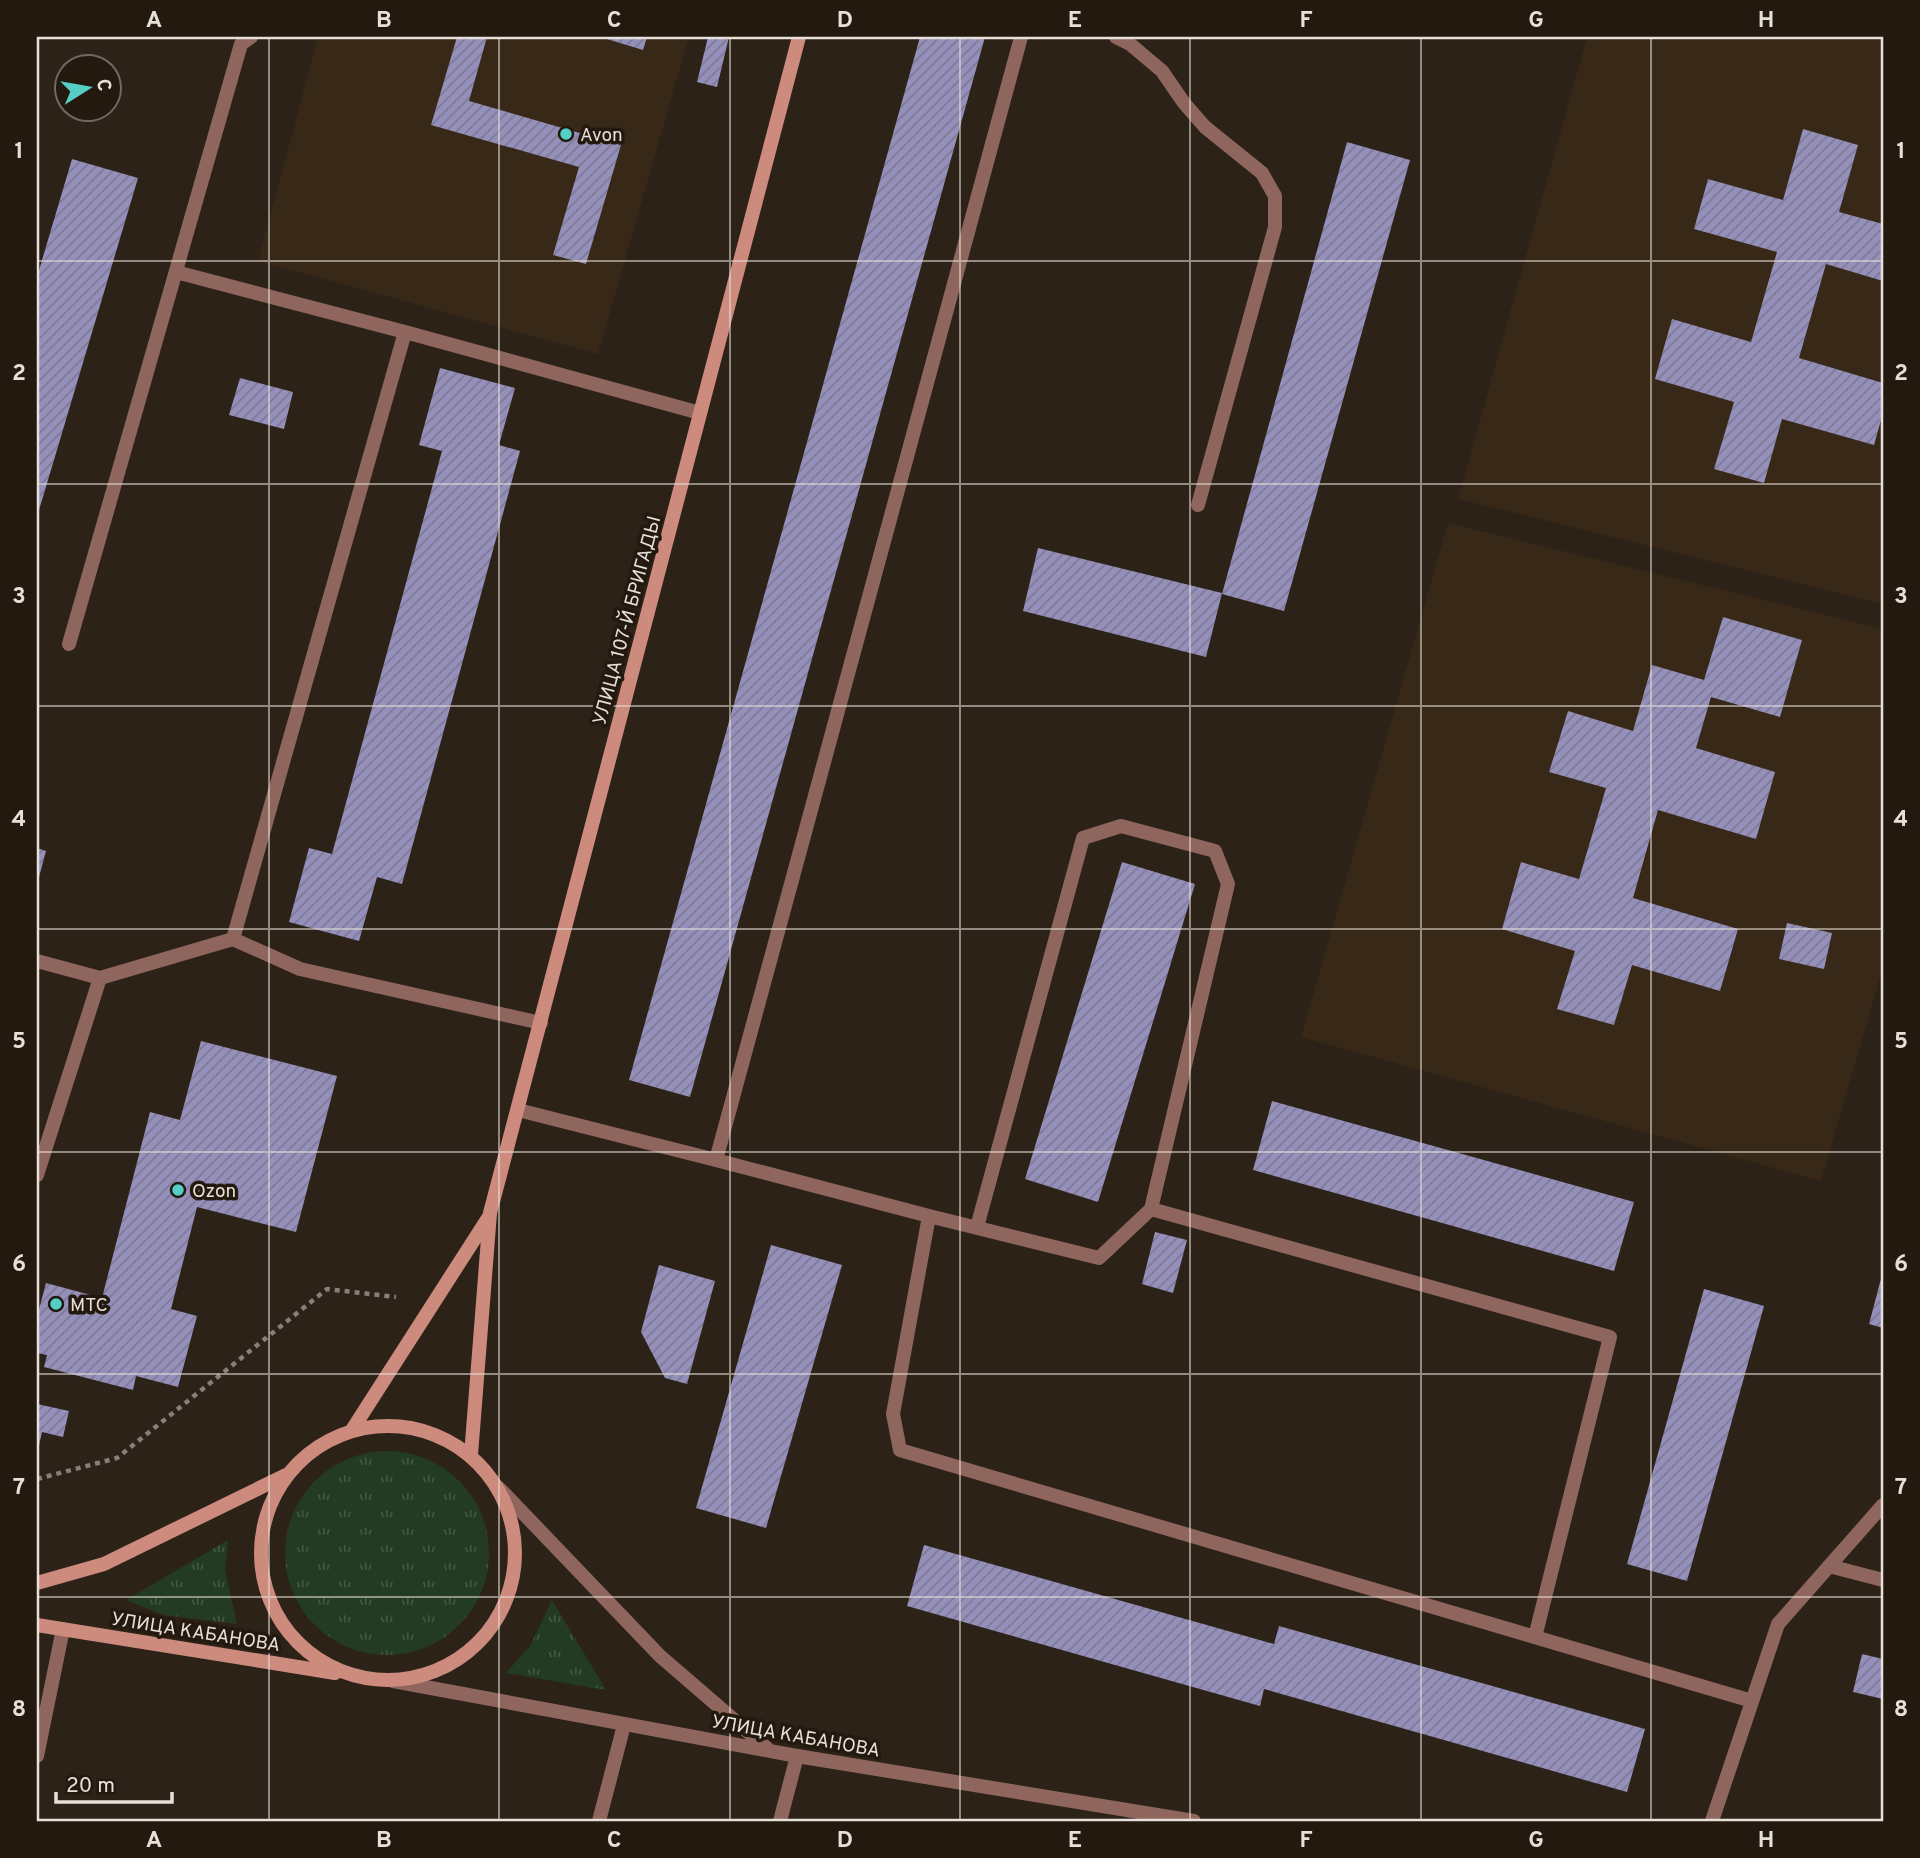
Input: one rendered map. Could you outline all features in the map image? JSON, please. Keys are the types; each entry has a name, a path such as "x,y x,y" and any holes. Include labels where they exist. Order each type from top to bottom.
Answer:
{"main road":[{"name":"УЛИЦА 107-Й БРИГАДЫ","path":"490,1213 799,37"},
{"path":"352,1430 490,1213"},
{"path":"471,1455 490,1213"},
{"path":"37,1584 104,1564 286,1475 316,1447 352,1430 393,1425 433,1433 471,1455 499,1488 514,1530 514,1573 500,1615 473,1649 436,1672 393,1681 350,1675 314,1657 284,1628 266,1592 260,1552 267,1511 286,1475"},
{"name":"УЛИЦА КАБАНОВА","path":"37,1625 350,1675"}],"street":[{"path":"69,644 241,44 251,37"},
{"path":"716,1160 1021,37"},
{"path":"1116,37 1130,44 1162,71 1205,127 1262,173 1275,196 1275,227 1198,505"},
{"path":"176,272 700,413"},
{"path":"233,939 405,332"},
{"path":"518,1111 1099,1258 1151,1209 1228,884 1216,851 1121,826 1083,838 977,1227"},
{"path":"37,961 100,978 233,939 300,969 541,1023"},
{"path":"37,1175 100,978"},
{"path":"1151,1209 1610,1337 1535,1637"},
{"path":"929,1216 894,1414 900,1450 1752,1701"},
{"path":"499,1488 660,1656 770,1751"},
{"path":"1712,1821 1778,1624 1883,1505"},
{"path":"1829,1566 1883,1580"},
{"path":"37,1756 62,1629"},
{"name":"УЛИЦА КАБАНОВА","path":"393,1681 797,1756 1194,1821"},
{"path":"599,1821 624,1725"},
{"path":"780,1821 797,1756"}],"path":[{"path":"37,1479 117,1458 327,1289 396,1297"}],"shaded area":[{"path":"318,37 689,37 598,354 258,261"},
{"path":"1587,37 1883,37 1883,604 1458,499"},
{"path":"1448,523 1883,629 1883,968 1821,1181 1301,1037"}],"green space":[{"path":"387,1451 426,1459 444,1468 459,1481 472,1496 481,1514 489,1553 481,1592 472,1610 459,1625 444,1638 426,1647 387,1655 348,1647 330,1638 315,1625 302,1610 293,1592 285,1553 293,1514 302,1496 315,1481 330,1468 348,1459"},
{"path":"228,1540 225,1570 237,1624 164,1615 126,1600"},
{"path":"552,1600 606,1690 506,1673 530,1646"}],"building":[{"path":"457,37 487,37 469,101 621,145 586,264 553,255 579,167 431,125"},
{"path":"647,37 643,50 607,39"},
{"path":"708,37 729,37 717,87 697,82"},
{"path":"920,37 985,37 690,1097 629,1080"},
{"path":"1803,129 1858,145 1839,212 1883,224 1883,281 1826,264 1799,358 1883,383 1883,413 1874,445 1782,419 1764,483 1714,469 1734,402 1655,379 1672,319 1751,342 1777,252 1694,229 1708,179 1783,200"},
{"path":"1347,142 1410,160 1284,611 1222,594"},
{"path":"72,159 138,178 37,517 37,277"},
{"path":"440,368 515,388 499,445 520,451 402,884 377,877 359,941 289,922 309,848 332,854 442,451 419,445"},
{"path":"240,378 293,392 284,429 229,415"},
{"path":"1038,548 1222,593 1206,657 1023,611"},
{"path":"1723,617 1802,640 1780,717 1711,697 1696,748 1775,772 1756,839 1658,810 1633,898 1738,929 1720,991 1632,965 1614,1025 1557,1009 1575,951 1502,929 1521,862 1579,879 1606,788 1549,772 1568,711 1633,731 1652,665 1704,680"},
{"path":"37,848 46,851 38,881 37,881"},
{"path":"1122,862 1195,884 1098,1202 1025,1179"},
{"path":"1787,923 1832,933 1824,969 1779,959"},
{"path":"201,1041 337,1076 296,1232 197,1207 171,1309 197,1316 178,1387 136,1376 133,1390 44,1367 47,1355 37,1353 37,1317 46,1283 102,1298 150,1112 180,1120"},
{"path":"1272,1101 1634,1202 1614,1271 1253,1170"},
{"path":"1155,1232 1187,1240 1173,1293 1142,1284"},
{"path":"771,1245 842,1265 766,1528 696,1508"},
{"path":"659,1265 715,1281 687,1384 665,1378 641,1332"},
{"path":"1883,1275 1883,1328 1869,1324"},
{"path":"1704,1289 1764,1306 1687,1581 1627,1564"},
{"path":"37,1404 69,1411 63,1437 42,1432 38,1450"},
{"path":"924,1545 1274,1644 1279,1626 1645,1729 1627,1792 1264,1689 1260,1706 907,1606"},
{"path":"1862,1654 1883,1659 1883,1699 1853,1692"}],"place":[{"name":"Avon","path":"566,134"},
{"name":"Ozon","path":"178,1190"},
{"name":"МТС","path":"56,1304"}]}
